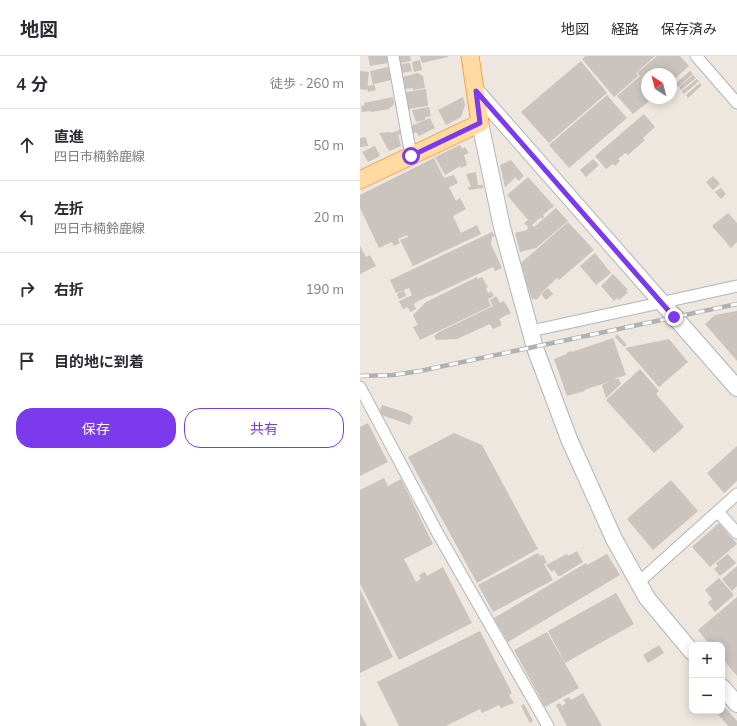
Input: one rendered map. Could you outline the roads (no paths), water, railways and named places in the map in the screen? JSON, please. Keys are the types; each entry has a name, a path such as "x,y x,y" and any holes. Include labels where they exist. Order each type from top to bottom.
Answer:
{"main road":[{"path":"360,180 480,123 470,56"}],"street":[{"path":"393,56 411,156"},
{"path":"696,56 737,103"},
{"path":"476,91 737,388"},
{"path":"480,123 502,227 531,331 548,385 569,438 614,539 647,598 689,648"},
{"path":"531,331 737,286"},
{"path":"360,387 437,532 548,726"},
{"path":"639,582 737,494"},
{"path":"718,512 737,533"},
{"path":"725,690 737,704"}],"railway":[{"path":"360,376 393,375 420,371 737,304"}]}
